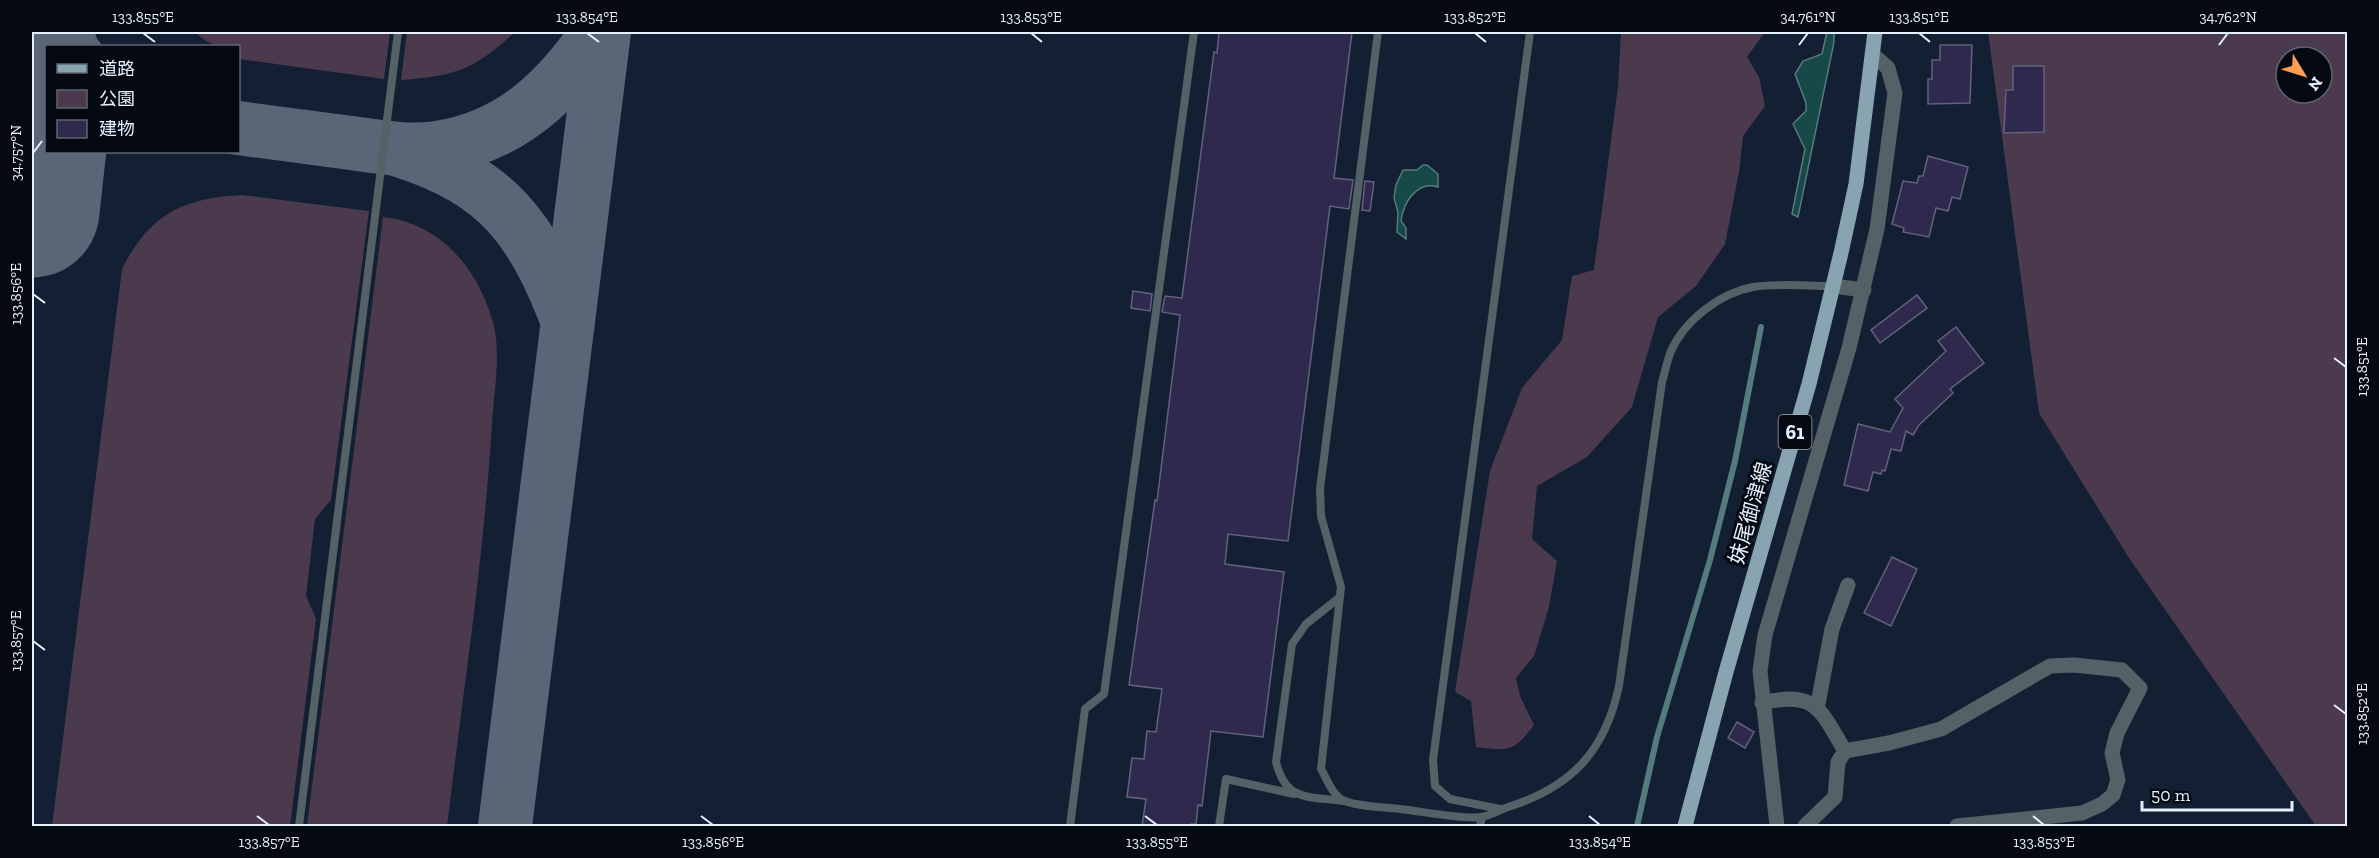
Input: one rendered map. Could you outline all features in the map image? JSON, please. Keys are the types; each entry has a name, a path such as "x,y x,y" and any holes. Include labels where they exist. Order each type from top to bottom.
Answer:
{"main road":[{"name":"妹尾御津線","path":"1685,826 1726,672 1809,384 1833,286 1856,184 1875,32"}],"street":[{"path":"1777,826 1760,671 1765,635 1849,348 1877,229 1895,93 1888,68 1873,55"},
{"path":"1833,286 1864,290"},
{"path":"1817,709 1832,629 1848,585"},
{"path":"1805,826 1835,797 1838,762 1845,751 1889,743 1941,729 2050,666 2074,665 2122,670 2140,688 2117,733 2112,753 2118,780 2113,795 2102,804 2082,813 1957,826"},
{"path":"1762,703 1778,699 1806,700 1817,709 1845,751"}],"lane":[{"path":"299,826 398,32"},
{"path":"1070,826 1085,709 1104,694 1194,32"},
{"path":"1344,801 1330,786 1321,769 1340,597 1339,577 1321,516 1320,489 1377,32"},
{"path":"1503,809 1450,799 1435,786 1433,760 1530,32"},
{"path":"1219,826 1226,779 1295,794 1437,814 1482,817 1537,796 1554,787 1578,768 1597,747 1613,715 1662,382 1671,351 1680,336 1707,308 1732,293 1754,287 1833,286"},
{"path":"1295,794 1280,778 1276,762 1292,644 1306,624 1340,597"},
{"path":"1480,826 1482,817"}],"green space":[{"path":"196,32 390,32 384,79 240,59 240,45 217,45"},
{"path":"407,32 515,32 488,55 463,69 436,76 401,80"},
{"path":"1621,32 1765,32 1747,57 1759,77 1765,106 1743,136 1739,172 1725,244 1696,286 1658,317 1632,407 1587,457 1537,486 1532,539 1557,561 1549,607 1534,656 1516,678 1520,696 1534,725 1521,740 1510,748 1476,747 1471,701 1455,692 1490,471 1522,388 1562,340 1572,276 1594,270 1618,87"},
{"path":"1988,32 2347,32 2347,826 2316,826 2129,558 2039,413"},
{"path":"242,195 369,211 331,500 315,519 306,596 316,619 290,826 52,826 122,269 132,250 144,235 170,213 202,200"},
{"path":"383,217 421,228 452,250 476,282 485,300 495,331 496,384 484,524 447,826 307,826"}],"shaded area":[{"path":"1827,32 1834,32 1834,42 1798,217 1792,214 1805,149 1793,124 1806,111 1806,103 1795,74 1803,61 1822,54"},
{"path":"1427,165 1438,174 1438,187 1424,187 1408,200 1401,221 1406,228 1406,239 1397,232 1398,212 1394,198 1396,185 1403,170 1417,170"}],"building":[{"path":"1219,32 1352,32 1334,178 1353,180 1349,209 1330,206 1288,541 1228,534 1225,564 1284,572 1263,737 1211,731 1202,806 1198,805 1196,824 1191,824 1191,826 1142,826 1146,799 1127,797 1132,758 1144,759 1147,731 1156,732 1162,689 1129,685 1155,500 1157,501 1180,315 1162,312 1165,296 1182,298 1214,52 1217,53"},
{"path":"1940,45 1972,45 1970,103 1928,104 1928,79 1932,79 1932,60 1940,60"},
{"path":"2013,66 2044,66 2044,132 2004,133 2006,90 2013,90"},
{"path":"1928,156 1968,167 1960,199 1952,197 1948,211 1936,208 1929,237 1903,232 1904,228 1892,224 1903,181 1917,183 1919,176 1923,176"},
{"path":"1365,181 1374,182 1370,211 1362,210"},
{"path":"1133,291 1152,294 1150,311 1131,308"},
{"path":"1917,295 1927,308 1880,343 1871,330"},
{"path":"1956,327 1984,363 1950,389 1953,393 1919,425 1913,435 1906,431 1901,451 1891,449 1885,471 1882,470 1881,474 1873,472 1868,491 1844,485 1858,424 1890,432 1903,408 1895,399 1946,351 1938,341"},
{"path":"1892,557 1917,569 1891,626 1864,613"},
{"path":"1737,722 1754,732 1745,748 1728,738"}],"waterway":[{"path":"1637,826 1657,737 1710,560 1735,461 1761,327"}],"taxiway":[{"path":"66,32 71,45"},
{"path":"240,128 405,149 437,148 464,142 488,134 530,108 549,92 598,32"},
{"path":"505,826 604,32"},
{"path":"402,151 436,163 464,178 488,194 508,214 526,236 541,261 568,322"},
{"path":"32,211 44,181 67,153"}],"runway":[{"path":"32,210 45,92"}]}
